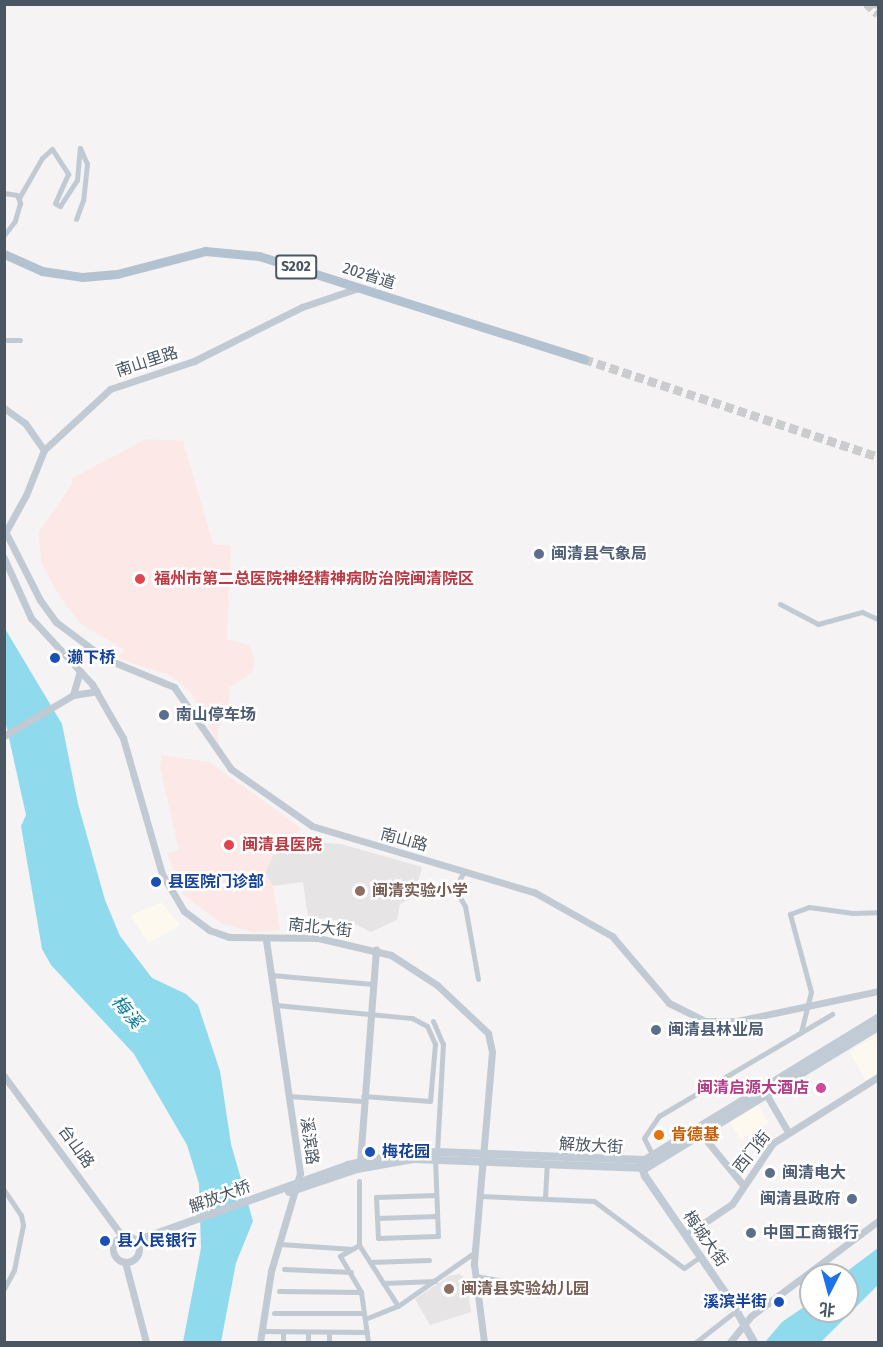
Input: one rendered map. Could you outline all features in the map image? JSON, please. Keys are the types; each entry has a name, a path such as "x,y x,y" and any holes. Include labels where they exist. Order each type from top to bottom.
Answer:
{"main road":[{"name":"202省道","path":"4,254 42,271 82,277 117,274 188,254 224,251 260,255 584,359"},
{"name":"解放大街","path":"268,1197 360,1162 436,1156 641,1165 879,1018"},
{"name":"解放大街","path":"483,1157 547,1163 641,1165 702,1135 879,1027"},
{"name":"解放大街","path":"297,1186 368,1166 436,1156"},
{"name":"梅城大街","path":"641,1165 736,1310 754,1342"},
{"name":"解放大桥","path":"137,1243 268,1197"}],"street":[{"path":"4,236 15,221 19,198 46,153 55,150 68,174 55,203 60,206 77,180 80,148 87,164 84,194 76,219"},
{"path":"4,193 14,193 19,198"},
{"name":"南山里路","path":"5,531 26,495 44,450 116,385 186,364 302,307 358,288"},
{"path":"4,340 20,340"},
{"path":"4,408 25,423 44,450"},
{"name":"南山路","path":"5,531 40,600 56,622 111,662 168,683 180,692 218,753 249,784 303,821 330,834 534,892 608,933 669,1003 697,1018 731,1022 808,1008 879,991"},
{"name":"南北大街","path":"4,558 31,618 97,691 128,750 160,868 175,901 196,921 215,933 240,939 318,938 376,950 417,970 488,1033 492,1045 475,1252 475,1276 484,1342"},
{"path":"780,604 818,624 862,612 879,619"},
{"path":"70,697 80,671"},
{"path":"4,736 70,697 97,691"},
{"path":"464,871 455,889 465,906 478,979"},
{"path":"801,1032 811,992 790,914 808,907 853,914 879,912"},
{"name":"溪滨路","path":"260,1342 280,1244 297,1186 288,1096 266,939"},
{"path":"360,1162 376,950"},
{"path":"272,975 373,984"},
{"path":"276,1005 422,1021 432,1034 435,1050 430,1101 288,1096"},
{"path":"650,1150 644,1138 659,1116 832,1014"},
{"path":"433,1021 443,1044 436,1156 438,1236 378,1239 376,1197 436,1194"},
{"name":"台山路","path":"4,1076 122,1236"},
{"name":"西门街","path":"686,1235 732,1204 768,1149 788,1132 879,1077"},
{"path":"766,1094 788,1132"},
{"path":"702,1135 743,1185"},
{"path":"544,1198 547,1163"},
{"path":"359,1181 359,1245 398,1306"},
{"path":"4,1190 21,1215 23,1225 14,1270 4,1289"},
{"path":"480,1196 594,1202 684,1268 701,1256"},
{"path":"377,1218 437,1215"},
{"path":"730,1342 744,1324 879,1221"},
{"path":"124,1262 136,1257 137,1243 122,1236 115,1243 113,1251 124,1262 146,1342"},
{"path":"280,1244 352,1249"},
{"path":"359,1245 340,1256 361,1292 368,1342"},
{"path":"274,1312 364,1316 398,1306 475,1252"},
{"path":"370,1262 429,1260"},
{"path":"284,1269 351,1272"},
{"path":"475,1276 529,1285 538,1295"},
{"path":"383,1283 435,1281"},
{"path":"279,1291 361,1292"},
{"path":"696,1342 736,1310"},
{"path":"261,1331 367,1332"},
{"path":"283,1332 283,1342"},
{"path":"308,1332 308,1342"},
{"path":"329,1332 329,1342"}],"shaded area":[{"name":"福州市第二总医院神经精神病防治院闽清院区","path":"146,439 183,441 213,544 231,546 227,639 249,645 255,661 252,672 230,687 228,711 217,732 219,746 190,691 170,675 117,658 125,650 81,624 60,597 41,562 39,532 73,483 71,479"},
{"name":"闽清县医院","path":"162,755 209,762 302,829 276,848 265,873 273,886 280,930 254,932 222,924 184,895 167,853 179,850 160,767"},
{"name":"闽清实验小学","path":"288,840 341,844 422,867 414,897 400,904 397,920 371,932 351,922 308,917 303,882 273,886 265,874 276,848"},
{"path":"161,902 180,925 149,943 130,916"},
{"path":"878,1035 878,1073 866,1080 849,1052"},
{"path":"758,1105 769,1123 741,1140 730,1122"},
{"name":"闽清县实验幼儿园","path":"459,1274 466,1278 471,1312 430,1325 415,1299 449,1276"}],"water":[{"name":"梅溪","path":"4,627 62,724 78,804 105,900 120,936 152,978 186,994 198,1005 220,1071 231,1144 253,1221 236,1263 221,1342 183,1342 201,1248 199,1184 187,1145 134,1054 51,965 42,949 21,826 26,815 5,720"},
{"path":"878,1248 878,1285 859,1304 859,1263"},
{"path":"799,1310 799,1323 840,1323 821,1342 765,1342 782,1322"}],"tunnel":[{"path":"866,4 878,15"},
{"path":"584,359 878,457"}],"place":[{"name":"闽清县气象局","path":"539,554"},
{"name":"福州市第二总医院神经精神病防治院闽清院区","path":"140,579"},
{"name":"濑下桥","path":"55,658"},
{"name":"南山停车场","path":"164,715"},
{"name":"闽清县医院","path":"229,845"},
{"name":"县医院门诊部","path":"156,882"},
{"name":"闽清实验小学","path":"360,891"},
{"name":"闽清县林业局","path":"656,1030"},
{"name":"闽清启源大酒店","path":"821,1088"},
{"name":"肯德基","path":"659,1135"},
{"name":"梅花园","path":"370,1152"},
{"name":"闽清电大","path":"770,1173"},
{"name":"闽清县政府","path":"852,1199"},
{"name":"中国工商银行","path":"751,1233"},
{"name":"县人民银行","path":"105,1241"},
{"name":"闽清县实验幼儿园","path":"449,1289"},
{"name":"溪滨半街","path":"779,1302"}]}
